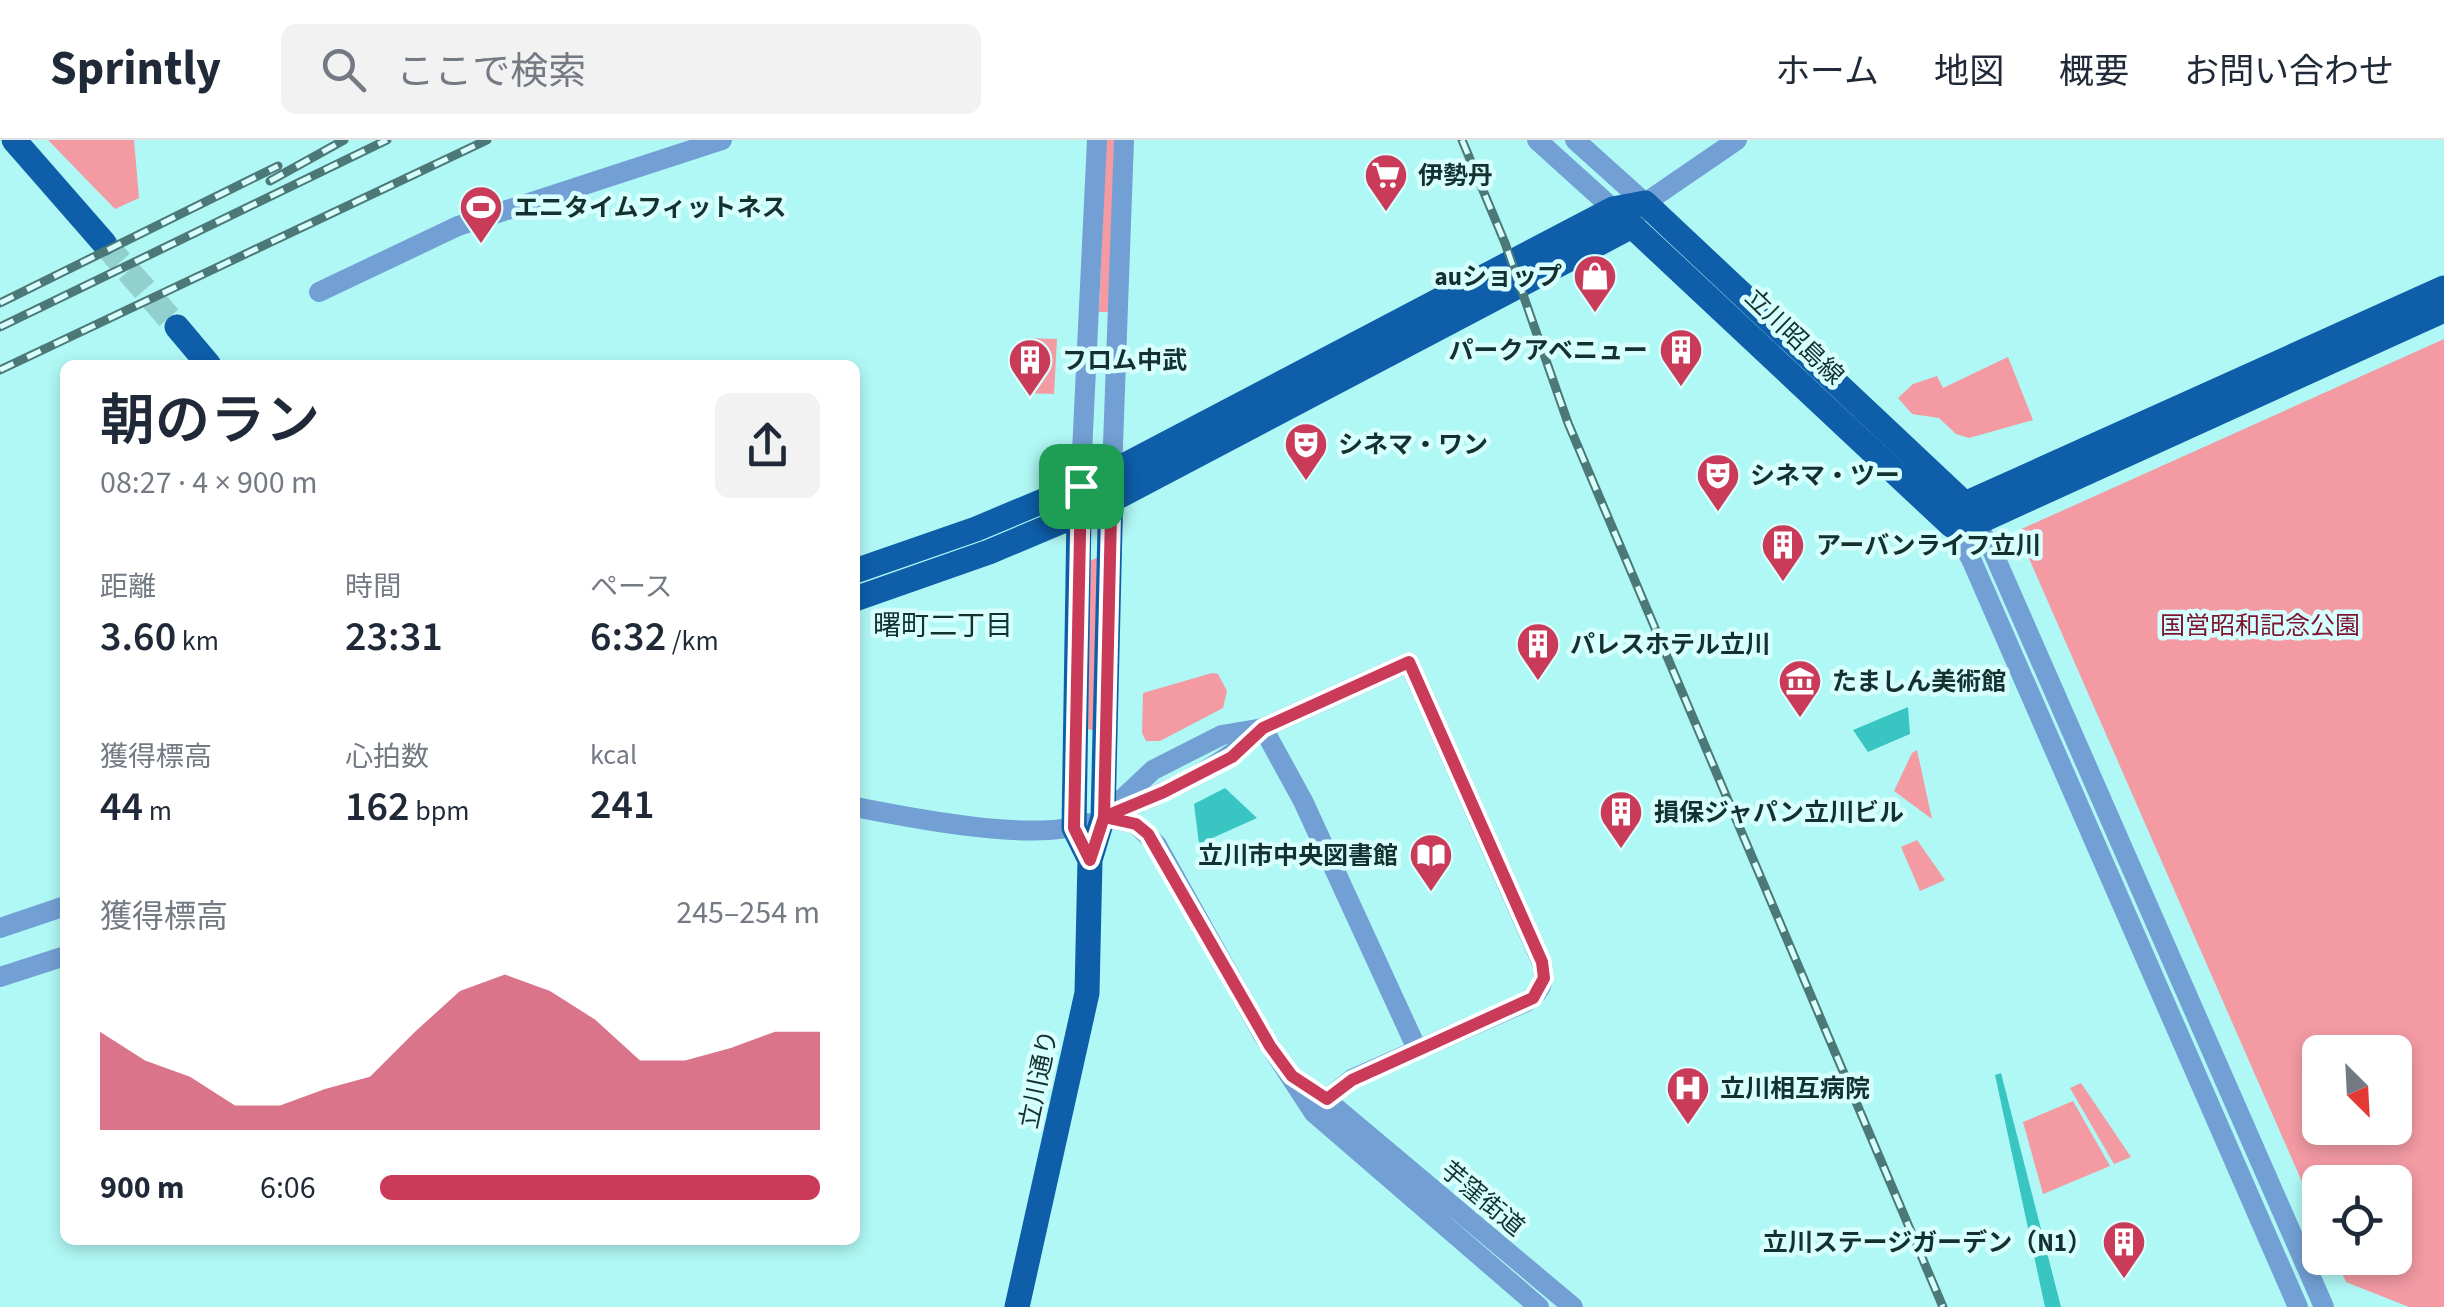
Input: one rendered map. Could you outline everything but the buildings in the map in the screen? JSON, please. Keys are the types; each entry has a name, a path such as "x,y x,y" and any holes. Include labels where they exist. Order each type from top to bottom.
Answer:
{"main road":[{"path":"14,140 104,243"},
{"path":"860,569 976,529 1112,472 1630,213"},
{"path":"860,597 1110,500 1630,213"},
{"name":"立川昭島線","path":"1630,213 1965,517"},
{"path":"1965,517 2444,288"},
{"path":"1965,517 2444,310"},
{"path":"177,326 206,360"},
{"path":"1090,860 1104,817 1112,472"},
{"path":"1079,515 1074,828 1090,860"},
{"name":"立川通り","path":"1016,1307 1087,993 1090,860"}],"street":[{"path":"318,292 458,226 722,140"},
{"path":"1079,515 1097,140"},
{"path":"1112,472 1124,140"},
{"path":"1537,140 1630,213"},
{"path":"1575,140 1630,213"},
{"path":"1630,213 1736,140"},
{"path":"1965,517 1972,558 2298,1307"},
{"path":"1965,517 2324,1307"},
{"path":"860,808 978,825 1074,828 1164,792 1232,757 1263,728 1409,662 1544,972 1542,985 1533,998 1352,1080 1321,1106"},
{"path":"1263,728 1303,800 1416,1050"},
{"path":"1104,817 1136,824 1157,845 1270,1046 1292,1076 1357,1139"},
{"path":"0,928 60,908"},
{"path":"0,978 60,958"},
{"name":"芋窪街道","path":"1357,1139 1539,1307"},
{"name":"芋窪街道","path":"1357,1139 1573,1307"}],"green space":[{"path":"48,140 134,140 139,198 115,209"},
{"path":"1106,140 1115,140 1109,312 1099,312"},
{"path":"1026,338 1057,339 1054,394 1024,393"},
{"name":"国営昭和記念公園","path":"2444,339 2444,1307 2409,1307 2346,1282 2343,1275 2412,1275 2412,1165 2302,1165 2302,1182 2017,531"},
{"path":"2008,357 2033,420 1969,438 1956,434 1939,418 1912,414 1898,398 1913,384 1937,376 1943,388"},
{"path":"1099,557 1096,731 1088,729 1089,561"},
{"path":"1218,674 1227,691 1223,708 1160,741 1146,741 1142,733 1143,693"},
{"path":"1917,750 1932,819 1894,791"},
{"path":"1917,840 1945,880 1920,891 1901,847"},
{"path":"2081,1083 2131,1157 2114,1164 2070,1088"},
{"path":"2073,1101 2110,1166 2043,1194 2023,1122"}],"water":[{"path":"1908,707 1910,734 1868,752 1853,730"},
{"path":"1225,788 1257,818 1199,844 1194,804"},
{"path":"2001,1073 2061,1307 2045,1307 1995,1075"}],"tunnel":[{"path":"104,243 177,327"}],"railway":[{"path":"270,181 344,140"},
{"path":"0,327 387,140"},
{"path":"0,370 487,140"},
{"path":"1462,140 1505,243 1568,423 1943,1307"},
{"path":"0,303 278,166"}],"place":[{"name":"伊勢丹","path":"1386,213"},
{"name":"エニタイムフィットネス","path":"481,245"},
{"name":"auショップ","path":"1595,314"},
{"name":"パークアベニュー","path":"1681,388"},
{"name":"フロム中武","path":"1030,398"},
{"name":"シネマ・ワン","path":"1306,482"},
{"name":"シネマ・ツー","path":"1718,513"},
{"name":"アーバンライフ立川","path":"1783,583"},
{"name":"パレスホテル立川","path":"1538,682"},
{"name":"たましん美術館","path":"1800,719"},
{"name":"損保ジャパン立川ビル","path":"1621,850"},
{"name":"立川市中央図書館","path":"1431,893"},
{"name":"立川相互病院","path":"1688,1126"},
{"name":"立川ステージガーデン（N1）","path":"2124,1280"}],"district":[{"name":"曙町二丁目","path":"943,625"}],"route":[{"path":"1081,486 1074,828 1090,860 1104,817 1121,818 1148,834 1270,1046 1292,1076 1327,1099 1352,1080 1533,998 1544,978 1542,962 1409,662 1263,728 1232,757 1104,817 1112,472 1081,486"}]}
